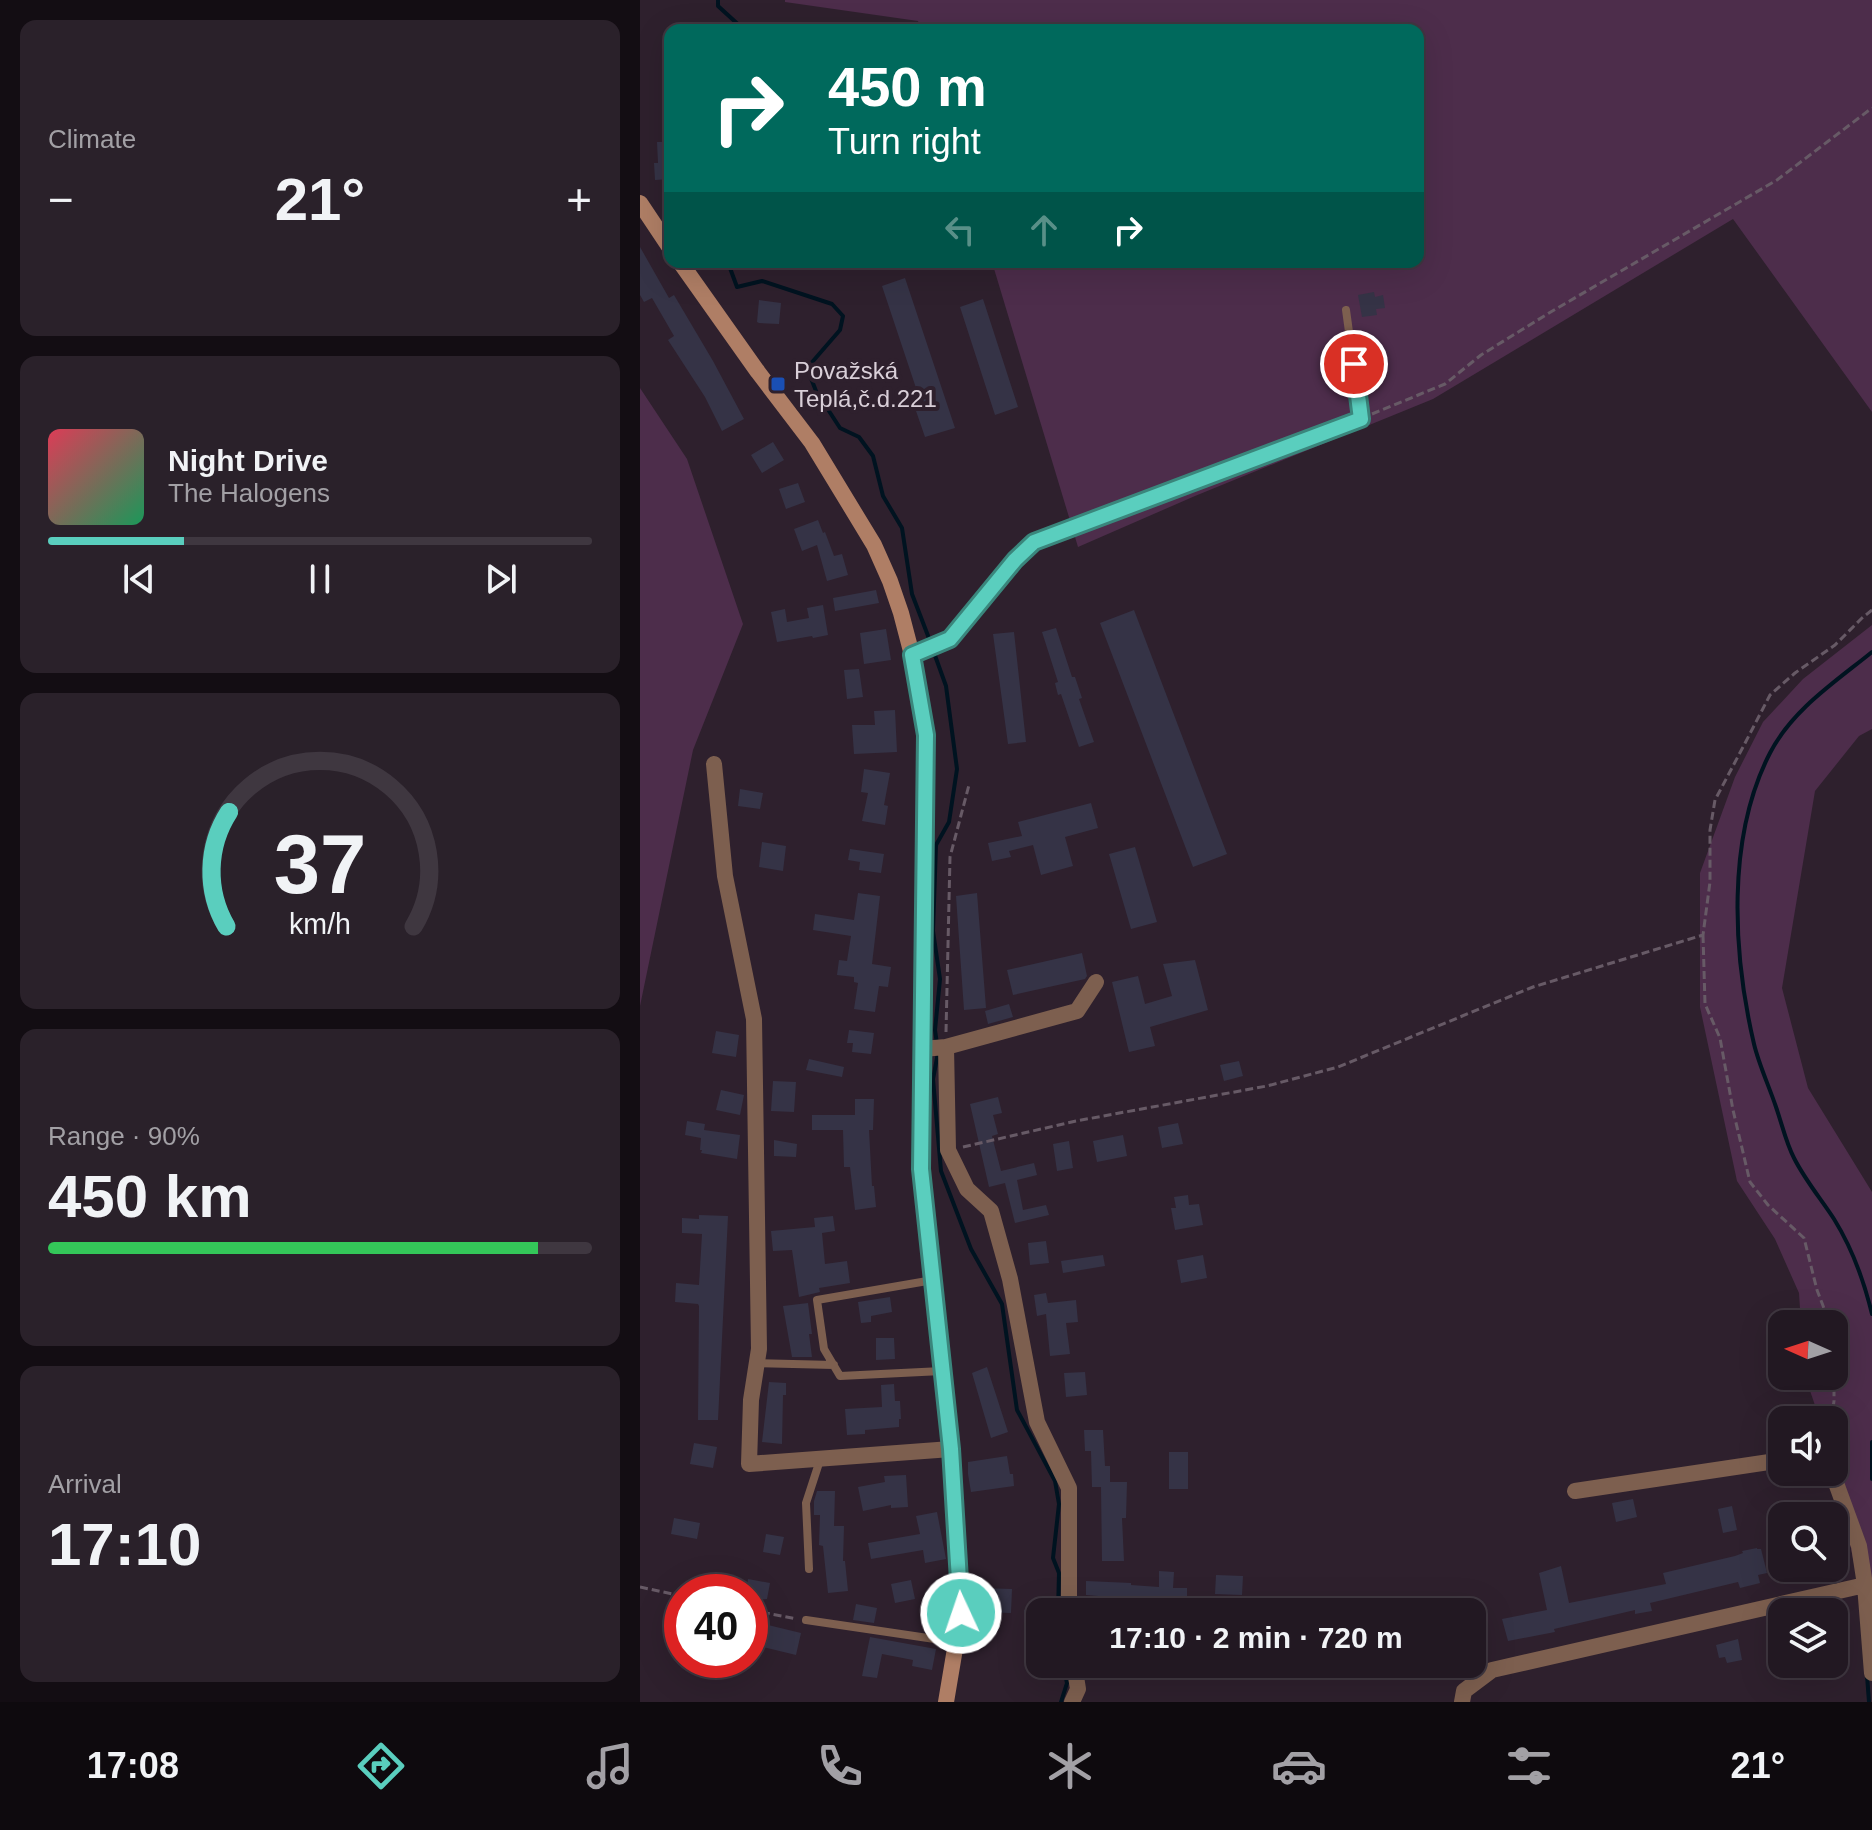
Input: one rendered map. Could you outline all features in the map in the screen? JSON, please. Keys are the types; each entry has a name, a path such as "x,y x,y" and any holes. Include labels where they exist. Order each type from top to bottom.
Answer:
{"street":[{"path":"640,203 664,239"},
{"path":"684,268 812,443 874,545 897,602 925,650 921,1169 951,1449 961,1613 946,1702"},
{"path":"714,764 725,876 754,1019 759,1349 751,1400 749,1464 951,1449"},
{"path":"922,1049 946,1047 1077,1011 1096,982"},
{"path":"946,1047 948,1150 967,1189 991,1211 1010,1279 1037,1422 1069,1488 1069,1598"},
{"path":"1575,1491 1768,1462"},
{"path":"1837,1486 1859,1546 1872,1673"},
{"path":"1462,1702 1464,1691 1492,1670 1865,1585"},
{"path":"1072,1702 1078,1689 1076,1678"}],"lane":[{"path":"925,650 950,639 1015,560 1034,542 1361,419 1346,310"},
{"path":"933,1280 817,1300 824,1349 840,1376 942,1371"},
{"path":"757,1363 834,1365"},
{"path":"809,1569 806,1503 820,1459"},
{"path":"806,1620 956,1642"}],"path":[{"path":"1361,419 1445,384 1481,355 1549,313 1777,180 1872,108"},
{"path":"1825,1310 1804,1238 1768,1205 1750,1182 1720,1038 1705,1004 1703,935 1710,882 1710,830 1715,800 1770,695 1835,645 1872,610"},
{"path":"946,1047 950,857 969,785"},
{"path":"948,1150 1076,1121 1267,1086 1338,1067 1533,987 1703,935"},
{"path":"640,1587 664,1592"},
{"path":"768,1613 806,1620"}],"shaded area":[{"path":"1872,0 1872,412 1733,219 1433,399 1078,547 994,268 1424,268 1424,24 919,24 918,21 785,2"},
{"path":"640,388 687,459 743,624 693,750 640,1006"},
{"path":"1872,625 1872,729 1859,736 1815,791 1782,988 1808,1088 1872,1192 1872,1653 1848,1534 1848,1502 1842,1502 1838,1486 1848,1486 1848,1406 1815,1406 1810,1390 1848,1390 1848,1310 1800,1310 1799,1293 1775,1239 1737,1181 1700,1007 1700,873 1735,777 1763,722 1803,679"}],"building":[{"path":"657,142 664,142 664,179 655,180 654,163 658,163"},
{"path":"640,247 669,298 674,295 744,419 722,431 705,397 668,340 674,336 652,298 644,302 640,295"},
{"path":"905,278 955,428 925,437 916,411 923,409 882,286"},
{"path":"1374,292 1375,297 1383,295 1385,308 1376,309 1377,315 1362,317 1358,295"},
{"path":"983,299 1018,407 995,415 960,307"},
{"path":"759,300 781,303 779,324 757,322"},
{"path":"773,442 784,460 762,473 751,455"},
{"path":"798,483 805,502 786,509 779,489"},
{"path":"818,520 834,556 842,554 848,575 827,581 817,545 802,551 794,529"},
{"path":"876,590 879,603 835,611 833,598"},
{"path":"823,605 828,635 777,642 771,612 785,609 787,622 809,618 807,608"},
{"path":"1134,610 1227,854 1193,867 1100,623"},
{"path":"1056,628 1082,698 1079,699 1094,742 1079,747 1061,694 1058,695 1055,683 1058,682 1042,632"},
{"path":"886,629 891,660 864,664 860,633"},
{"path":"1014,632 1026,742 1008,744 993,634"},
{"path":"859,669 863,697 847,699 844,670"},
{"path":"895,710 897,752 854,754 852,725 875,725 874,711"},
{"path":"864,769 890,773 884,805 888,806 885,825 862,821 868,793 861,792"},
{"path":"740,789 763,793 760,809 738,806"},
{"path":"1091,803 1098,828 1065,837 1073,866 1041,875 1033,845 1009,851 1011,857 992,861 988,843 1022,836 1018,822"},
{"path":"762,842 786,846 783,871 759,867"},
{"path":"1135,847 1157,922 1131,929 1109,854"},
{"path":"850,849 884,854 881,873 859,870 860,862 848,860"},
{"path":"858,893 880,896 872,964 891,967 888,987 879,986 875,1012 854,1009 858,983 854,982 854,977 837,975 839,960 847,961 851,936 813,930 815,914 854,920"},
{"path":"977,893 986,1008 964,1010 956,896"},
{"path":"1082,953 1085,979 1013,995 1007,970"},
{"path":"1195,960 1208,1010 1150,1027 1155,1046 1129,1052 1112,982 1138,976 1145,1004 1172,996 1163,964"},
{"path":"1009,1004 1013,1017 988,1024 985,1011"},
{"path":"849,1030 874,1033 871,1054 852,1052 853,1043 847,1043"},
{"path":"716,1031 739,1035 736,1057 712,1053"},
{"path":"809,1059 844,1067 842,1077 806,1070"},
{"path":"1239,1061 1243,1076 1224,1081 1220,1065"},
{"path":"773,1081 796,1082 794,1112 771,1111"},
{"path":"721,1090 744,1095 740,1115 716,1110"},
{"path":"998,1097 1002,1113 993,1115 998,1134 992,1136 1001,1171 1034,1163 1037,1175 1017,1180 1023,1210 1046,1205 1049,1215 1015,1223 1005,1183 989,1187 970,1104"},
{"path":"855,1099 874,1099 873,1130 869,1130 876,1207 855,1210 850,1167 844,1167 843,1130 812,1130 812,1115 855,1115"},
{"path":"687,1121 705,1124 704,1130 740,1135 737,1159 701,1153 701,1138 685,1135"},
{"path":"1178,1123 1183,1144 1162,1148 1158,1127"},
{"path":"1123,1135 1127,1156 1097,1162 1093,1141"},
{"path":"774,1140 797,1144 796,1157 774,1156"},
{"path":"1069,1141 1073,1168 1057,1171 1053,1144"},
{"path":"1188,1195 1189,1205 1199,1204 1203,1225 1175,1230 1171,1208 1176,1208 1174,1197"},
{"path":"699,1215 728,1216 718,1420 698,1420 699,1306 675,1302 676,1283 699,1285 702,1234 682,1233 682,1218 699,1219"},
{"path":"833,1216 835,1231 822,1233 825,1264 847,1261 850,1283 819,1288 820,1292 799,1297 792,1250 773,1251 771,1231 815,1227 814,1218"},
{"path":"1046,1241 1049,1263 1030,1265 1028,1243"},
{"path":"1103,1255 1105,1266 1063,1273 1061,1261"},
{"path":"1203,1255 1207,1278 1181,1283 1177,1260"},
{"path":"1046,1293 1048,1303 1076,1300 1078,1322 1066,1323 1070,1354 1050,1356 1046,1314 1037,1316 1034,1295"},
{"path":"890,1297 892,1312 871,1316 871,1322 861,1323 858,1302"},
{"path":"808,1303 812,1357 792,1357 783,1306"},
{"path":"876,1338 894,1338 895,1359 876,1360"},
{"path":"987,1367 1008,1432 991,1438 972,1373"},
{"path":"1085,1372 1087,1395 1066,1397 1064,1373"},
{"path":"769,1382 786,1383 782,1444 762,1442"},
{"path":"894,1384 895,1401 900,1401 899,1427 847,1435 845,1409 882,1407 881,1385"},
{"path":"1084,1430 1103,1430 1105,1466 1110,1466 1110,1482 1127,1482 1126,1518 1122,1518 1124,1561 1102,1561 1101,1487 1092,1487 1091,1451 1085,1451"},
{"path":"694,1443 717,1447 713,1468 690,1464"},
{"path":"1169,1452 1188,1452 1188,1489 1169,1489"},
{"path":"1007,1456 1014,1486 971,1492 968,1462"},
{"path":"906,1475 908,1507 891,1508 891,1505 863,1511 858,1487 885,1482 884,1476"},
{"path":"817,1491 835,1491 834,1526 844,1526 843,1561 848,1591 828,1593 823,1546 819,1545 820,1515 814,1515"},
{"path":"1633,1499 1637,1517 1616,1522 1612,1503"},
{"path":"1732,1506 1737,1530 1723,1533 1718,1509"},
{"path":"937,1512 946,1559 925,1563 923,1550 871,1559 868,1543 920,1534 916,1516"},
{"path":"674,1518 700,1523 697,1539 671,1534"},
{"path":"766,1534 784,1537 780,1555 763,1552"},
{"path":"1761,1549 1767,1573 1758,1575 1760,1583 1740,1588 1738,1582 1650,1603 1652,1611 1635,1614 1635,1610 1554,1629 1555,1632 1508,1641 1502,1619 1547,1610 1539,1573 1561,1566 1569,1603 1666,1584 1663,1573"},
{"path":"1159,1571 1174,1572 1173,1588 1187,1588 1187,1598 1098,1598 1086,1595 1086,1581 1159,1587"},
{"path":"1216,1575 1243,1576 1242,1595 1215,1594"},
{"path":"911,1580 915,1599 895,1603 891,1584"},
{"path":"980,1588 1012,1589 1011,1613 980,1612"},
{"path":"856,1604 877,1608 874,1623 853,1620"},
{"path":"1024,1610 1026,1610 1026,1643"},
{"path":"768,1625 801,1633 796,1655 768,1648"},
{"path":"870,1637 936,1649 932,1670 912,1666 913,1660 882,1654 877,1678 862,1676"},
{"path":"1738,1639 1742,1660 1727,1663 1725,1657 1719,1658 1716,1645"}],"waterway":[{"path":"718,0 718,6 738,24"},
{"path":"730,268 737,287 762,281 832,304 843,316 840,330 807,368 816,391 840,428 859,437 873,456 883,496 902,528 912,594 930,641"},
{"path":"933,650 946,686 957,769 949,822 936,845 933,931 940,979 935,1030 937,1044"},
{"path":"1872,652 1802,710 1770,753 1746,822 1738,897 1741,973 1759,1060 1791,1152 1846,1241 1872,1314"},
{"path":"938,1053 933,1079 941,1171 971,1249 1002,1304 1017,1410 1055,1481 1059,1504 1053,1558 1059,1573 1058,1598"},
{"path":"1872,1442 1872,1479"},
{"path":"1867,1675 1869,1702"},
{"path":"1061,1702 1066,1678"}],"place":[{"name":"Považská Teplá,č.d.221","path":"778,384"}],"route":[{"path":"961,1613 951,1449 921,1169 926,735 912,655 950,639 1015,560 1034,542 1361,419 1354,364"}]}
